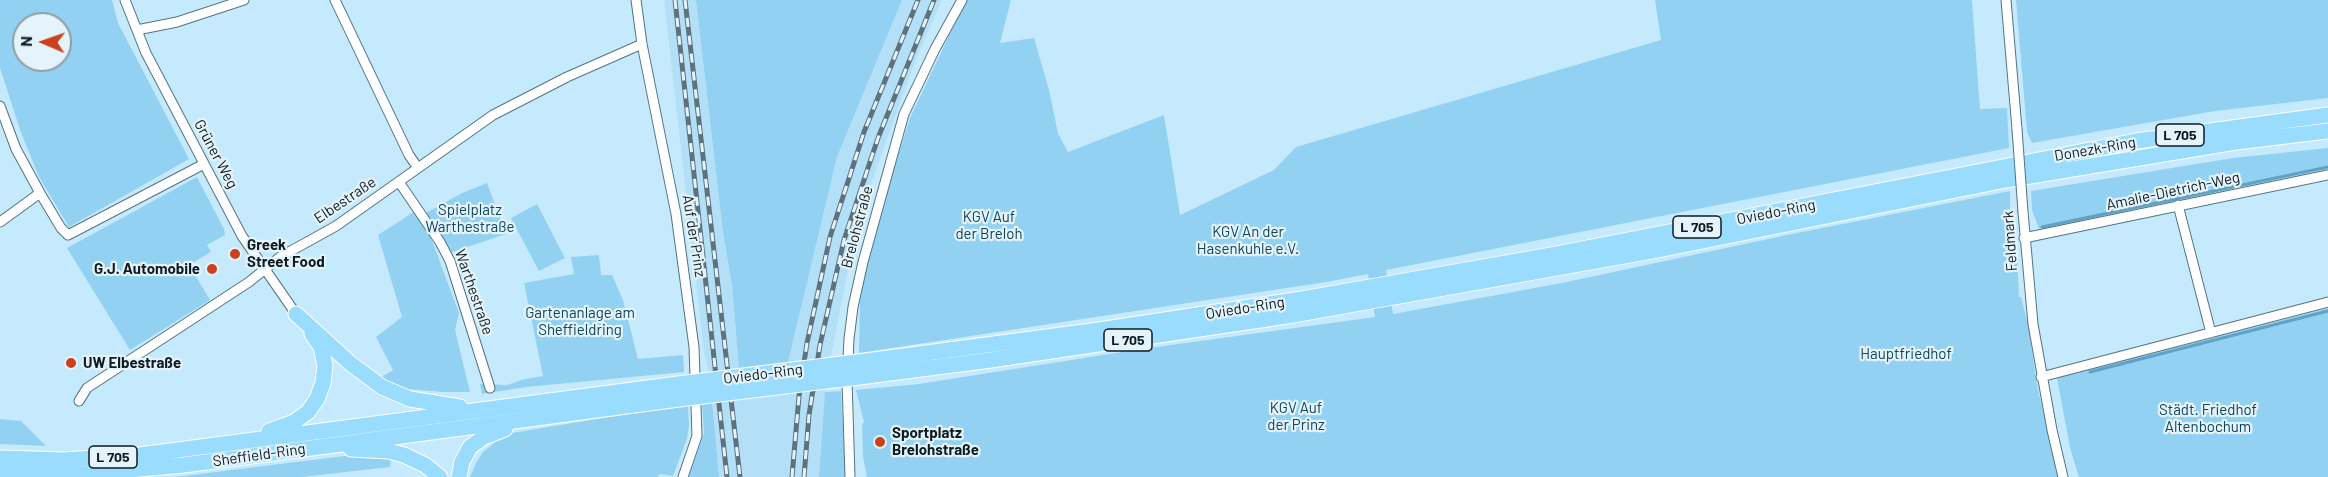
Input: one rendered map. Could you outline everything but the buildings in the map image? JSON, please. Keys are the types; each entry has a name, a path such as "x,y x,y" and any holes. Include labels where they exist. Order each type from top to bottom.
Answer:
{"highway":[{"name":"Donezk-Ring","path":"2006,173 2136,141 2328,115"},
{"name":"Donezk-Ring","path":"2006,173 2328,131"},
{"name":"Oviedo-Ring","path":"478,409 679,392 866,369 1367,288 2006,173"},
{"name":"L 705","path":"296,314 358,370 382,387 417,400 478,409"},
{"name":"L 705","path":"226,444 287,426 308,412 317,399 324,374 323,355 317,340 296,314"},
{"name":"Oviedo-Ring","path":"481,425 679,392"},
{"name":"Sheffield-Ring","path":"0,458 64,460 140,456 478,409"},
{"name":"L 705","path":"459,477 465,454 477,441 497,431 551,415"},
{"name":"Sheffield-Ring","path":"0,473 50,475 117,472 481,425"},
{"name":"L 705","path":"315,447 396,452 418,461 440,477"}],"street":[{"name":"Grüner Weg","path":"125,0 146,53 242,236 296,314"},
{"path":"137,30 177,22 244,0"},
{"path":"335,0 409,155 418,168"},
{"name":"Auf der Prinz","path":"636,0 642,44 676,213 694,347 697,436 683,477"},
{"name":"Brelohstraße","path":"850,477 848,349 853,307 863,262 904,114 930,58 962,0"},
{"name":"Feldmark","path":"2006,0 2029,295 2041,377 2063,477"},
{"name":"Elbestraße","path":"79,401 87,388 249,282 280,257 336,226 506,108 567,77 642,44"},
{"path":"0,106 16,149 61,228 68,235 204,164"},
{"name":"Amalie-Dietrich-Weg","path":"2025,238 2328,175"},
{"name":"Warthestraße","path":"399,182 440,242 450,261 490,388"},
{"path":"0,222 40,193"},
{"path":"2178,205 2211,333"},
{"path":"2041,377 2328,303"}],"shaded area":[{"path":"664,0 696,0 723,232 732,285 739,368 709,372 704,353"},
{"path":"902,0 942,0 915,62 866,198 855,236 826,381 819,477 719,477 712,401 783,393 788,362 837,157"}],"green space":[{"path":"0,0 112,0 118,23 189,159 69,227 39,177 20,130 0,68"},
{"path":"696,0 902,0 837,157 788,362 739,368 732,285 723,232"},
{"path":"966,0 1011,0 1000,43 1034,38 1049,90 1058,133 1068,152 1164,115 1180,215 1274,170 1296,147 1661,40 1655,0 1972,0 1980,109 2007,108 2009,148 1386,270 1393,314 1562,283 2010,191 2010,209 2006,210 2009,231 2016,233 2019,297 2021,297 2028,324 2037,385 2058,477 867,477 863,457 862,424 864,422 856,390 919,384 1135,350 1375,317 1368,274 859,353 860,291 896,162 910,118"},
{"path":"2016,0 2328,0 2328,98 2215,111 2032,143 2027,132"},
{"path":"2328,148 2328,169 2039,229 2032,210 2031,191 2233,158"},
{"path":"197,177 225,235 207,245 211,252 189,265 210,300 130,350 67,248"},
{"name":"Spielplatz Warthestraße","path":"487,183 506,234 452,252 426,213 462,193"},
{"path":"537,204 565,258 539,271 511,218"},
{"path":"415,211 431,238 459,313 455,330 470,392 407,389 380,378 393,370 376,337 402,317 378,235"},
{"name":"Gartenanlage am Sheffieldring","path":"599,255 601,275 612,275 623,300 638,359 683,355 684,372 526,387 482,394 480,384 507,385 543,376 524,283 574,274 571,257"},
{"name":"Städt. Friedhof Altenbochum","path":"2328,308 2328,477 2079,477 2070,448 2057,378"},
{"path":"841,391 846,477 819,477 825,392"},
{"path":"712,401 719,477 689,477 704,433 702,402"},
{"path":"688,404 687,439 673,476 659,474 658,477 470,477 483,452 499,439 512,433"},
{"path":"0,419 21,421 46,446 0,444"},
{"path":"361,454 391,456 390,467 302,477 175,477"}],"waterway":[{"path":"2042,227 2328,167"},
{"path":"2090,372 2328,311"}],"railway":[{"path":"675,0 727,477"},
{"path":"685,0 740,477"},
{"path":"792,477 799,396 807,343 830,237 864,132 918,0"},
{"path":"804,477 809,415 820,345 844,240 878,138 934,0"}],"place":[{"name":"Greek Street Food","path":"235,254"},
{"name":"G.J. Automobile","path":"212,269"},
{"name":"UW Elbestraße","path":"71,363"},
{"name":"Sportplatz Brelohstraße","path":"880,442"}],"park label":[{"name":"KGV Auf der Breloh","path":"989,226"},
{"name":"KGV An der Hasenkuhle e.V.","path":"1248,240"},
{"name":"Hauptfriedhof","path":"1906,354"},
{"name":"KGV Auf der Prinz","path":"1296,416"}]}
